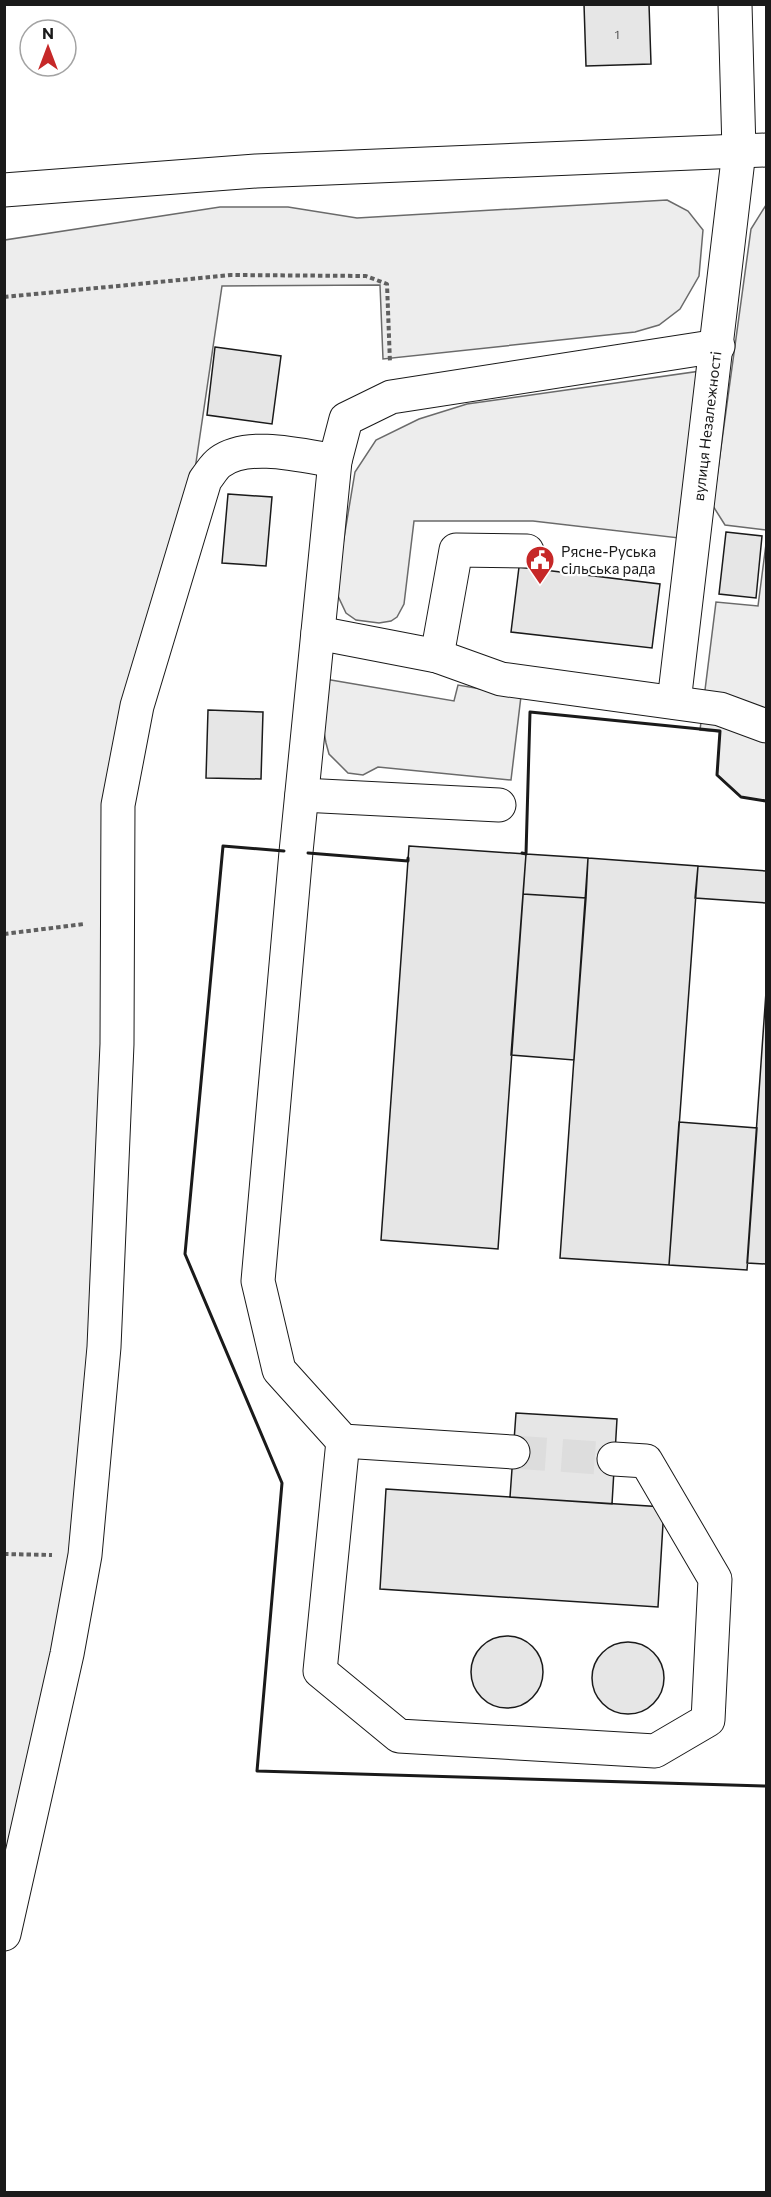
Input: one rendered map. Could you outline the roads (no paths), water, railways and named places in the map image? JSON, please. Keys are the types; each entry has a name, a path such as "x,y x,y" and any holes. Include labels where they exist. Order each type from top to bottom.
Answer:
{"main road":[{"name":"вулиця Незалежності","path":"674,702 718,346 753,151 735,4"},
{"path":"4,190 256,171 753,151"},
{"path":"513,1452 343,1441 279,1370 258,1281 335,461 346,419 391,397 718,346"},
{"path":"4,1934 67,1654 86,1555 104,1347 117,1044 118,805 137,706 205,480 220,461 244,452 277,452 335,461"},
{"path":"437,656 456,550 528,551"},
{"path":"318,633 437,656 501,679 720,709 766,726"},
{"path":"302,795 499,805"},
{"path":"343,1441 320,1671 399,1736 655,1751 708,1720 715,1579 646,1461 614,1459"}],"tunnel":[{"path":"513,1452 614,1459"}],"place":[{"name":"Рясне-Руська сільська рада","path":"540,586"}]}
